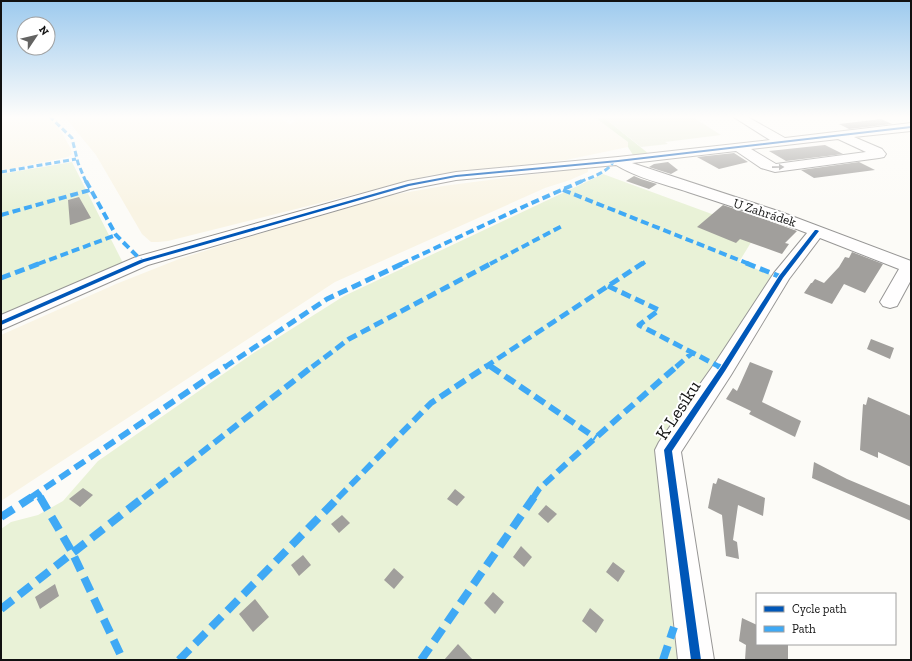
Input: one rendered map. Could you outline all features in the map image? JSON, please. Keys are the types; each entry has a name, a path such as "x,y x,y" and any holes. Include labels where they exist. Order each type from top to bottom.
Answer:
{"street":[{"path":"691,147 697,152"},
{"path":"1,323 142,261 408,185 456,176 618,161 738,147 766,165 777,168 879,154 864,147"},
{"name":"U Zahrádek","path":"618,161 628,167 668,181 762,210 910,266"},
{"name":"K Lesíku","path":"696,660 668,450 723,369 781,277 817,231"},
{"path":"890,302 910,266"}],"shaded area":[{"path":"1,147 70,147 71,149 72,154 68,157 1,171"},
{"path":"89,147 628,147 566,160 432,175 168,241 158,242 151,242 142,234 96,155"},
{"path":"581,168 588,169 588,172 570,180 545,188 335,282 1,501 1,335 116,284 179,259 364,203 392,195 443,186"}],"green space":[{"path":"628,147 640,147 649,154 633,155"},
{"path":"72,162 124,265 1,317 1,174"},
{"path":"603,174 758,231 739,262 774,276 659,447 685,660 1,660 1,529 11,522 38,515 63,501 98,461 255,352 344,296"}],"building":[{"path":"808,147 829,147 843,154 786,161 769,151"},
{"path":"734,153 748,162 719,169 697,157"},
{"path":"668,162 678,170 671,174 649,167 654,164"},
{"path":"859,162 875,170 814,178 801,170"},
{"path":"634,176 657,184 649,189 626,181"},
{"path":"79,197 91,218 70,225 68,200"},
{"path":"723,205 797,231 785,243 789,244 782,254 740,239 736,243 697,227"},
{"path":"852,252 883,264 865,293 844,284 832,304 804,293 815,279 824,283 839,267 845,257 849,258"},
{"path":"871,339 894,348 890,359 867,349"},
{"path":"750,362 773,371 762,402 801,421 795,437 749,414 751,411 726,399 733,388 737,391"},
{"path":"868,397 911,416 911,467 878,452 878,458 860,450 863,404 866,405"},
{"path":"814,462 847,479 911,506 911,521 812,478"},
{"path":"718,478 765,498 763,516 738,505 733,540 737,542 739,559 726,556 722,515 708,508 713,483 716,484"},
{"path":"83,488 93,495 80,507 69,499"},
{"path":"455,489 465,497 457,506 447,499"},
{"path":"546,505 557,514 548,523 538,514"},
{"path":"342,515 350,523 339,533 331,524"},
{"path":"521,546 532,557 524,567 513,557"},
{"path":"303,555 311,565 299,576 291,565"},
{"path":"613,562 625,571 618,582 606,572"},
{"path":"394,568 404,577 394,589 384,580"},
{"path":"55,584 59,596 40,609 35,597"},
{"path":"493,592 504,602 495,614 484,603"},
{"path":"255,599 269,617 253,632 239,614"},
{"path":"590,608 604,620 596,633 582,621"},
{"path":"742,618 756,625 756,645 788,645 788,660 745,660 746,645 739,641"},
{"path":"458,644 473,660 444,660"}],"marked path":[{"path":"74,147 78,163 90,190 116,235 142,261"},
{"path":"1,172 76,159"},
{"path":"1,517 327,299 525,206 603,172 611,166 613,162"},
{"path":"1,215 90,190"},
{"path":"563,190 781,277"},
{"path":"1,609 72,552 349,339 562,226"},
{"path":"1,278 116,235"},
{"path":"179,660 431,403 645,262"},
{"path":"608,286 659,310 639,325 723,369"},
{"path":"421,660 539,489 692,353"},
{"path":"488,365 596,438"},
{"path":"38,493 72,552 123,660"},
{"path":"663,660 674,627"}],"cycle path":[{"path":"1,323 142,261 408,185 456,176 618,161 740,147"},
{"path":"696,660 668,450 723,369 781,277 817,231"}]}
